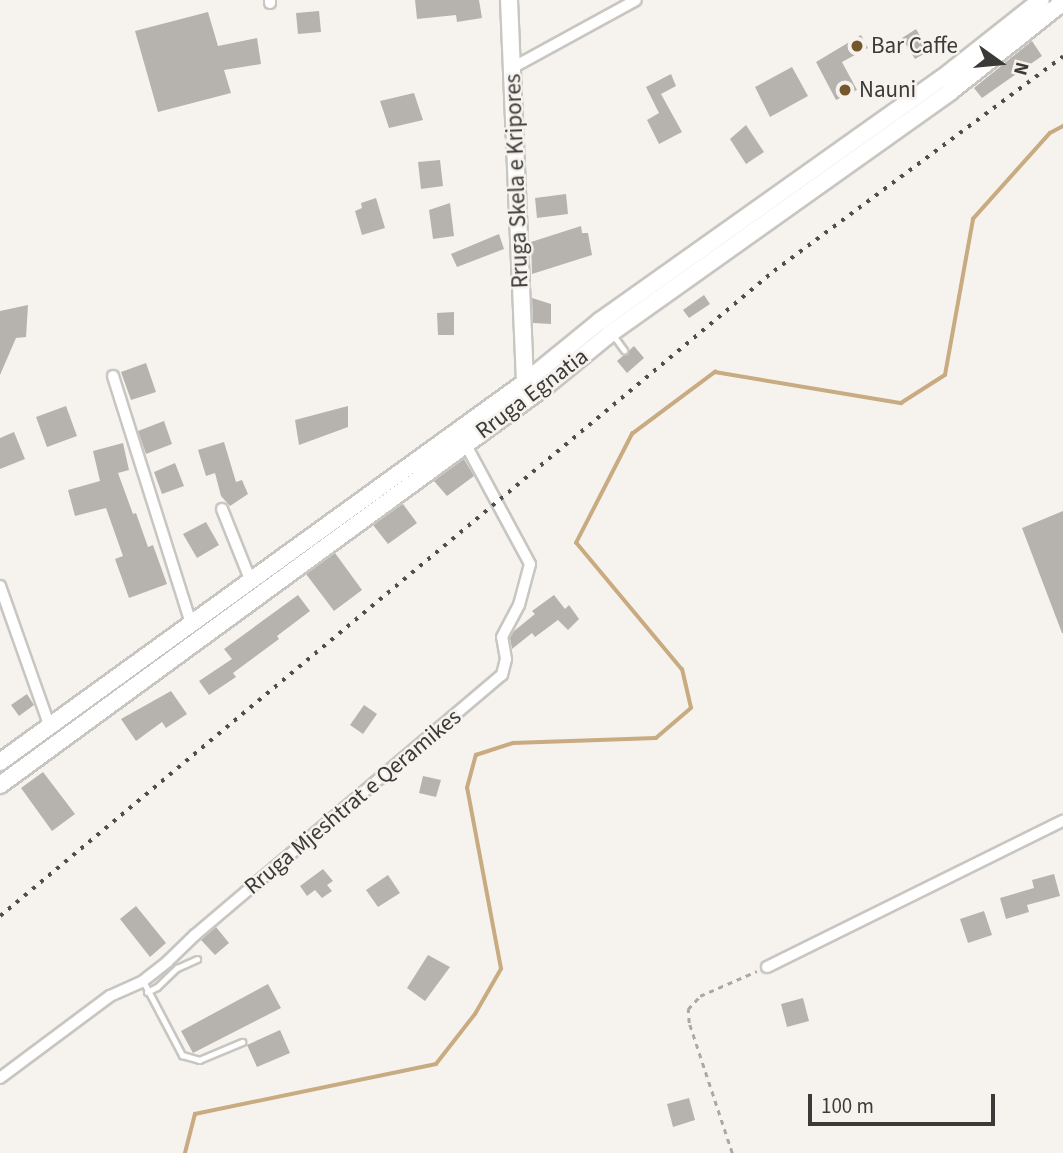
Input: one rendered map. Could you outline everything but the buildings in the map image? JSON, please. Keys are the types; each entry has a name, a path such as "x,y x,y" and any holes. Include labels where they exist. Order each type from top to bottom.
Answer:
{"main road":[{"name":"Rruga Skela e Kripores","path":"509,0 531,367"},
{"name":"Rruga Egnatia","path":"0,785 466,444 528,389 531,367 941,79 1037,1"},
{"name":"Rruga Egnatia","path":"0,762 250,579 528,389 546,386 611,333 950,92 1063,2"},
{"path":"531,367 546,386"}],"street":[{"path":"512,68 636,0"},
{"path":"113,376 191,624"},
{"name":"Rruga Mjeshtrat e Qeramikes","path":"0,1078 121,989 145,986 502,675 506,659 502,637 519,605 530,565 466,444"},
{"path":"222,509 250,579"},
{"path":"0,586 50,727"},
{"path":"767,967 1063,821"}],"lane":[{"path":"611,333 624,350"},
{"path":"145,986 157,987 177,968 197,959"},
{"path":"145,986 177,1050 189,1060 199,1060 242,1042"}],"path":[{"path":"732,1153 690,1023 688,1009 700,996 767,967"}],"waterway":[{"path":"185,1153 195,1114 436,1064 475,1014 501,969 467,788 476,755 513,743 656,738 691,708 682,670 576,543 632,434 715,372 901,403 945,375 973,219 1050,133 1063,126"}],"railway":[{"path":"0,916 774,271 1063,56"}],"place":[{"name":"Bar Caffe","path":"857,46"},
{"name":"Nauni","path":"845,90"}]}
